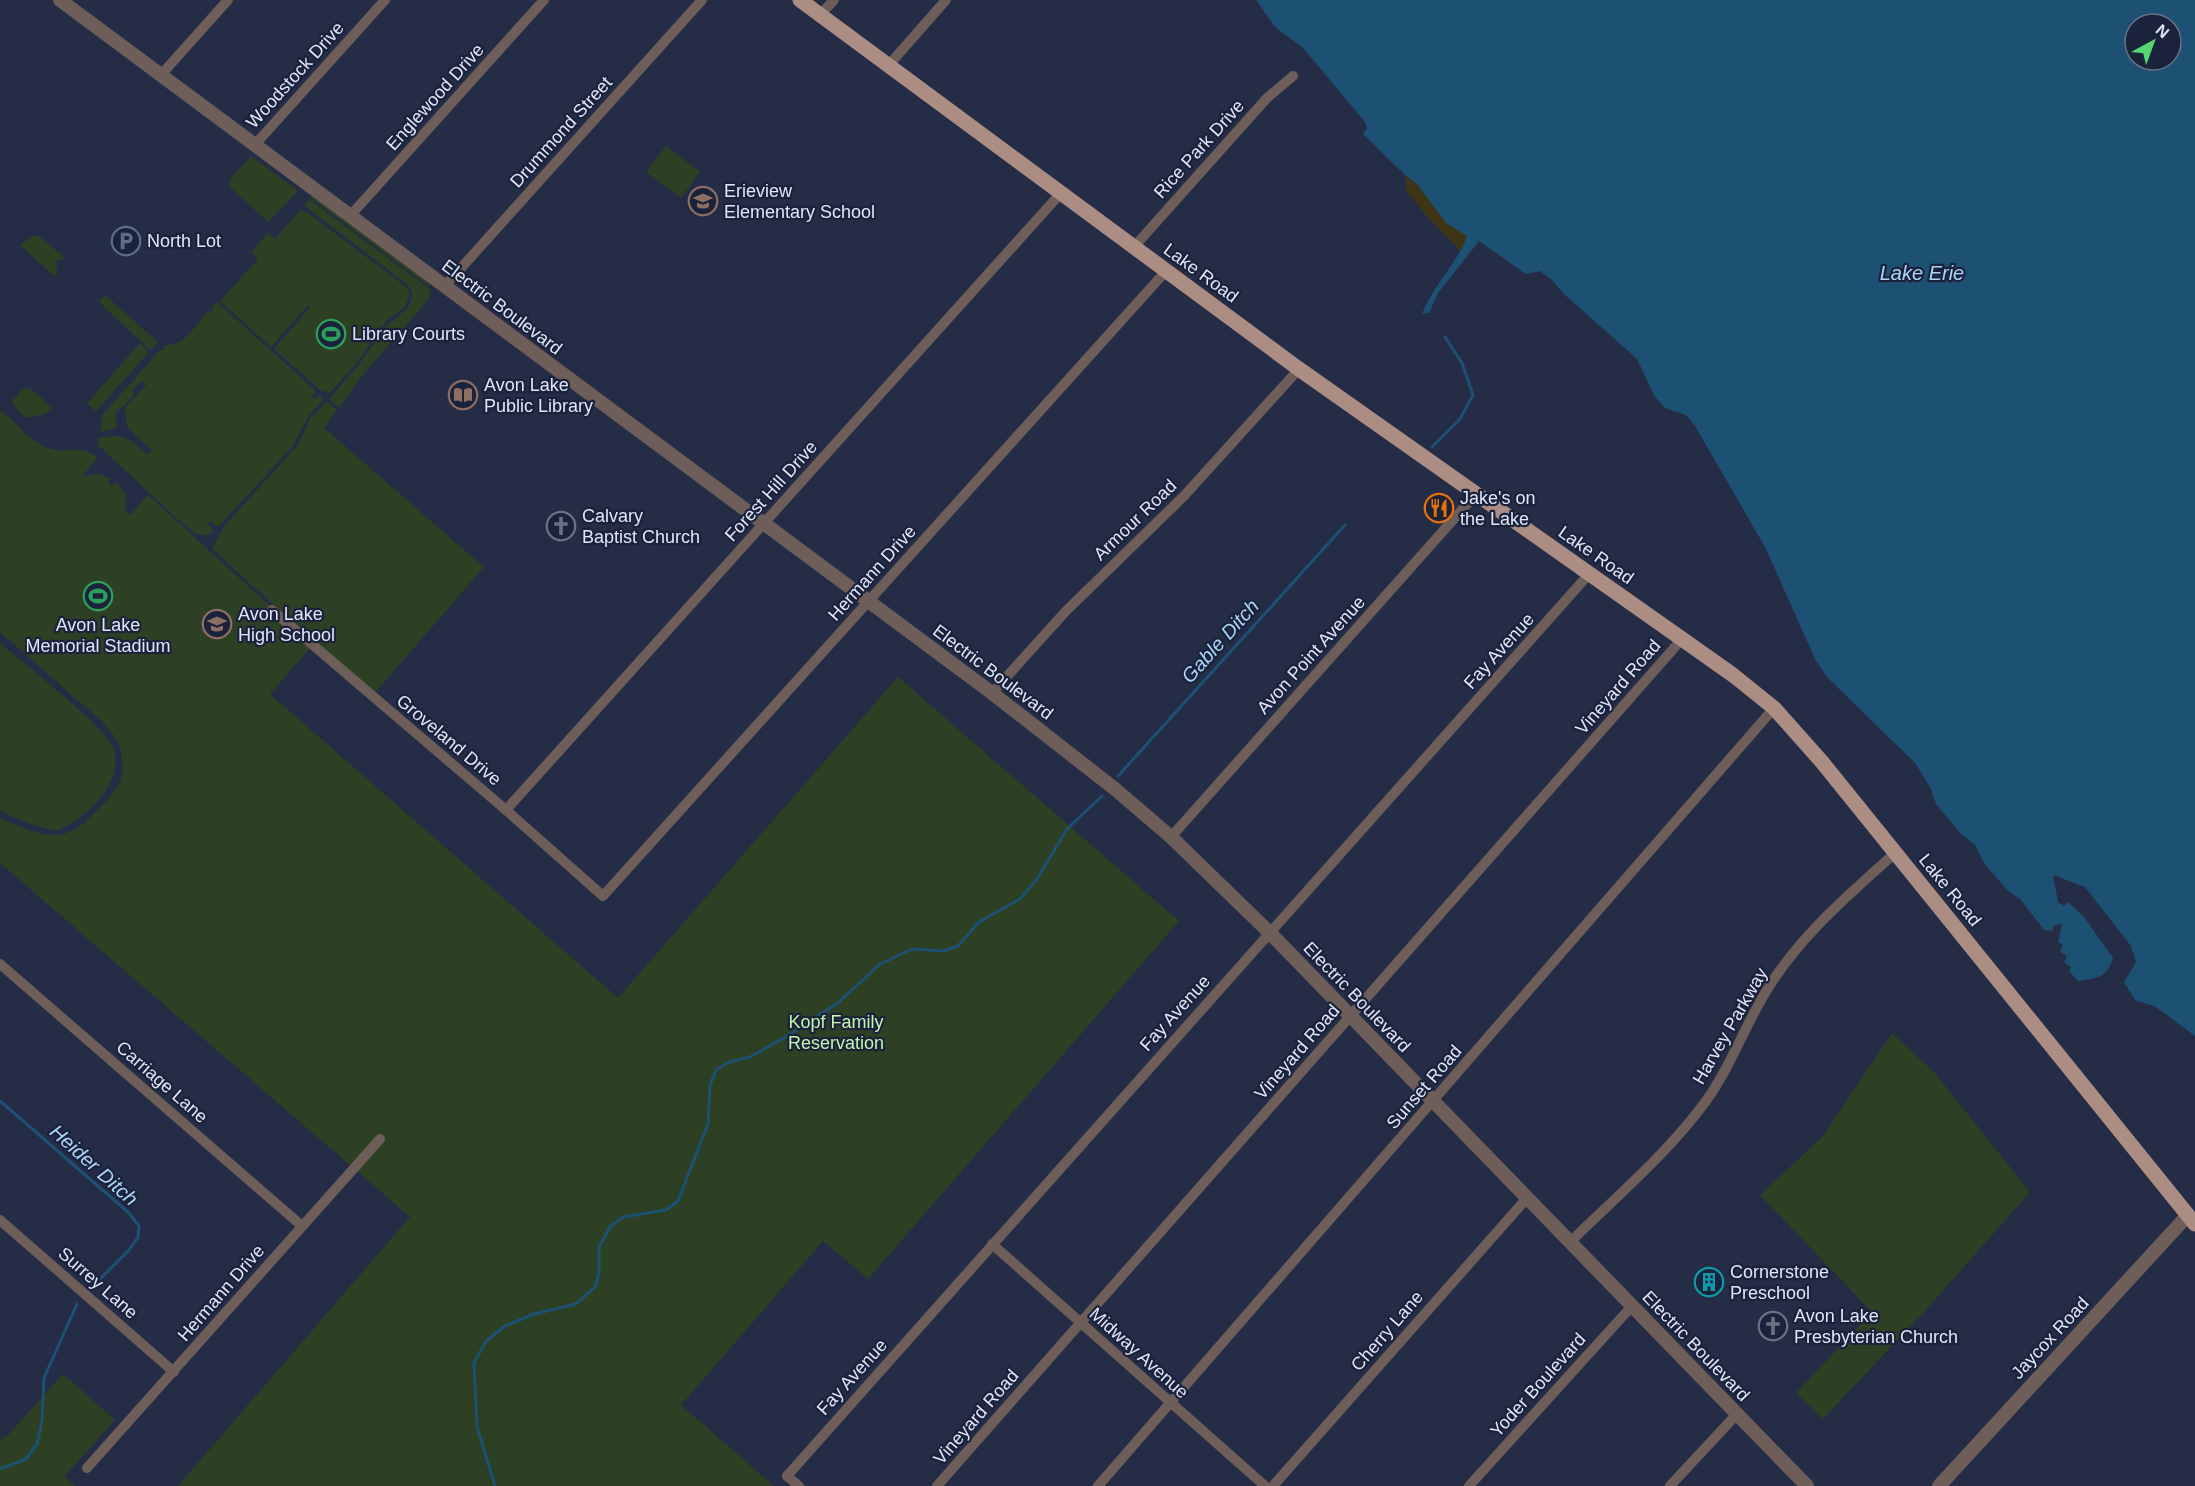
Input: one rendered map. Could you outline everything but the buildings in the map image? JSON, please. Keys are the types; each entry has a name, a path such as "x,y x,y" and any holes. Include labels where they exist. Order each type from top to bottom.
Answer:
{"main road":[{"name":"Lake Road","path":"800,0 1299,369 1733,675 1774,708 1797,732 2193,1215"}],"street":[{"name":"Electric Boulevard","path":"60,0 992,693 1115,789 1171,837 1270,933 1807,1486"},
{"path":"160,76 228,0"},
{"name":"Woodstock Drive","path":"253,145 385,0"},
{"name":"Englewood Drive","path":"350,216 544,0"},
{"name":"Drummond Street","path":"444,287 702,0"},
{"path":"820,15 834,0"},
{"path":"888,66 946,0"},
{"name":"Rice Park Drive","path":"1133,248 1267,98 1293,76"},
{"name":"Forest Hill Drive","path":"506,810 1060,194"},
{"name":"Hermann Drive","path":"603,896 1166,271"},
{"name":"Armour Road","path":"992,693 1066,611 1184,496 1299,369"},
{"name":"Avon Point Avenue","path":"1171,837 1476,494"},
{"name":"Fay Avenue","path":"787,1481 992,1244 1589,574"},
{"name":"Groveland Drive","path":"273,610 603,896"},
{"name":"Vineyard Road","path":"937,1486 1682,639"},
{"name":"Sunset Road","path":"1098,1486 1774,708"},
{"name":"Harvey Parkway","path":"1570,1242 1686,1126 1724,1073 1754,1012 1786,961 1827,915 1895,853"},
{"name":"Carriage Lane","path":"0,964 302,1226"},
{"name":"Hermann Drive","path":"87,1468 380,1139"},
{"name":"Cherry Lane","path":"1273,1486 1527,1198"},
{"name":"Jaycox Road","path":"1939,1486 2193,1215"},
{"name":"Surrey Lane","path":"0,1220 174,1372"},
{"name":"Midway Avenue","path":"992,1244 1265,1486"},
{"name":"Yoder Boulevard","path":"1469,1486 1632,1306"},
{"path":"1670,1486 1737,1414"},
{"path":"787,1481 799,1486"}],"green space":[{"path":"666,146 700,172 681,198 646,172"},
{"path":"251,156 298,191 268,222 229,186 232,177"},
{"path":"310,197 314,197 428,281 430,287"},
{"path":"309,199 431,290 430,296 422,307 361,377 339,408 329,399 360,363 386,326 408,308 413,295 408,285 307,208 304,205"},
{"path":"300,210 308,213 405,286 410,293 406,305 388,319 359,360 327,396 327,392 324,390 322,392 274,349 310,307 308,305 271,347 220,301 258,259 251,252 268,233 275,239"},
{"path":"33,236 39,236 65,258 56,261 57,274 54,276 20,245"},
{"path":"105,295 158,342 152,349 149,349 105,308 99,301"},
{"path":"217,302 316,391 312,396 315,399 320,395 324,399 309,416 292,447 218,527 210,521 208,524 214,530 205,536 185,526 98,445 99,437 121,436 132,441 148,455 152,450 127,427 125,408 146,385 141,381 132,391 134,393 128,403 116,411 117,428 100,432 102,415 160,350 164,350 165,345 184,338 208,311 211,313 213,310 211,309"},
{"path":"140,343 148,353 96,411 87,403"},
{"path":"25,387 29,390 30,388 52,408 40,416 25,417 16,409 12,401"},
{"path":"327,401 337,410 324,428 484,567 373,695 212,549 224,526 298,445 310,419"},
{"name":"Kopf Family Reservation","path":"0,410 41,445 61,451 86,452 98,458 83,475 85,477 95,474 102,475 111,479 108,483 112,486 116,483 125,496 124,510 130,515 148,495 313,645 270,694 618,998 898,677 1179,921 868,1279 823,1241 681,1405 774,1486 178,1486 410,1217 0,863 0,818 47,835 69,832 80,826 111,796 122,776 122,764 121,752 115,737 107,726 0,632"},
{"path":"0,643 81,711 108,739 114,749 116,762 114,774 102,796 81,817 55,831 30,824 0,811"},
{"path":"1892,1033 1934,1072 2030,1192 1925,1311 1823,1419 1796,1393 1872,1312 1760,1195 1823,1136"},
{"path":"63,1374 115,1420 65,1476 75,1486 0,1486 0,1440 8,1435"}],"sand":[{"path":"1405,175 1417,184 1446,223 1468,236 1461,252 1406,190"}],"water":[{"name":"Lake Erie","path":"1256,0 2195,0 2195,1036 2156,1007 2135,1000 2124,982 2136,962 2131,946 2085,887 2053,875 2058,902 2064,906 2068,902 2084,917 2113,958 2108,970 2096,978 2078,981 2069,971 2071,967 2064,962 2067,956 2060,952 2063,945 2058,942 2062,924 2054,925 2052,931 2044,930 2020,899 2007,890 1984,863 1975,845 1961,834 1936,804 1930,787 1915,763 1827,677 1815,659 1765,547 1695,426 1686,415 1665,408 1655,397 1637,359 1540,271 1526,274 1479,241 1438,293 1429,313 1422,314 1467,236 1446,223 1417,184 1363,134 1367,128 1365,122 1303,48 1276,28"}],"waterway":[{"name":"Gable Ditch","path":"1432,447 1460,419 1473,395 1462,363 1445,337"},
{"name":"Gable Ditch","path":"1118,776 1345,525"},
{"name":"Gable Ditch","path":"495,1486 477,1427 474,1363 486,1341 505,1326 534,1314 576,1304 595,1287 599,1273 599,1247 610,1227 623,1217 666,1210 678,1201 708,1124 710,1085 716,1070 729,1062 750,1057 784,1038 838,1003 880,964 912,949 944,951 958,946 979,922 1020,899 1037,879 1067,829 1102,796"},
{"name":"Heider Ditch","path":"0,1101 129,1213 139,1226 138,1237 129,1250 95,1284"},
{"name":"Heider Ditch","path":"0,1469 26,1459 37,1444 42,1421 44,1378 77,1304"}],"place":[{"name":"Erieview Elementary School","path":"703,201"},
{"name":"North Lot","path":"126,241"},
{"name":"Library Courts","path":"331,334"},
{"name":"Avon Lake Public Library","path":"463,395"},
{"name":"Jake's on the Lake","path":"1439,508"},
{"name":"Calvary Baptist Church","path":"561,526"},
{"name":"Avon Lake Memorial Stadium","path":"98,596"},
{"name":"Avon Lake High School","path":"217,624"},
{"name":"Cornerstone Preschool","path":"1709,1282"},
{"name":"Avon Lake Presbyterian Church","path":"1773,1326"}]}
